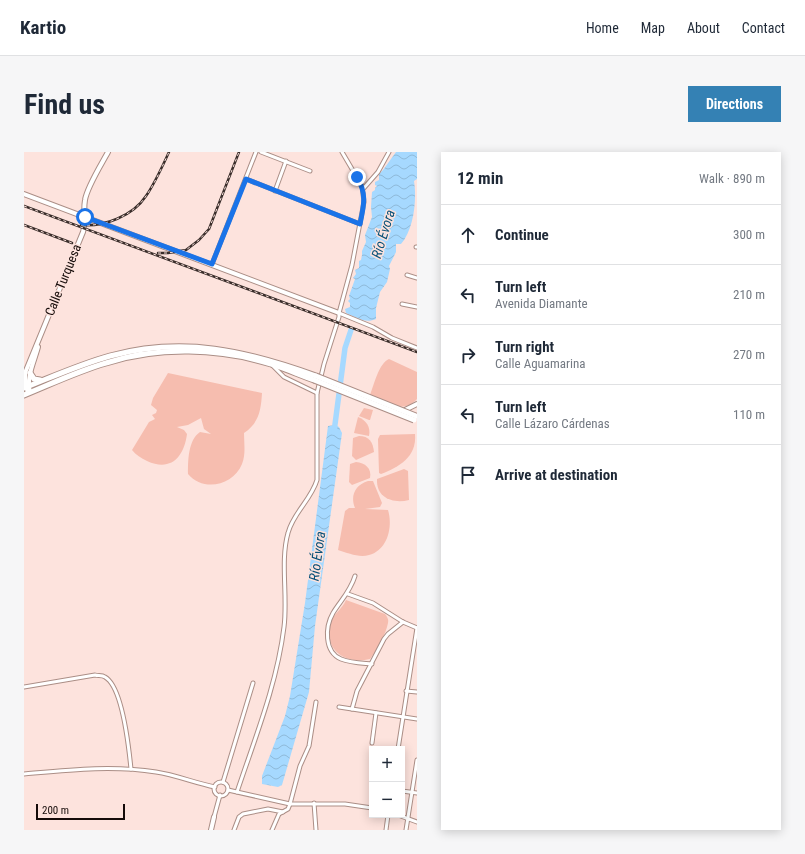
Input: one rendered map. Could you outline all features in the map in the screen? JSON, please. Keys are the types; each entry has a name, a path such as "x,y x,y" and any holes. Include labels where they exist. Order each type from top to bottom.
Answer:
{"main road":[{"path":"26,387 92,361 121,353 186,346 216,348 249,354 274,361 416,418"},
{"path":"27,394 107,362 131,356 154,353 209,352 272,364 315,378 403,411 416,418"},
{"path":"26,374 37,380 47,379"}],"street":[{"name":"Calle Turquesa","path":"27,394 26,374 83,232 86,196 108,152"},
{"path":"212,264 256,152"},
{"path":"261,152 310,171"},
{"path":"237,792 270,692 280,651 285,616 285,557 288,532 313,491 317,480 317,393 324,364 339,317 352,265 364,206 363,189 342,152"},
{"path":"363,189 378,172 389,152"},
{"path":"275,191 286,161"},
{"path":"246,179 360,224"},
{"path":"24,194 339,313 417,348"},
{"path":"407,275 417,278"},
{"path":"402,304 417,307"},
{"path":"272,364 284,377 317,393"},
{"path":"403,411 417,404"},
{"path":"355,576 348,594 333,612 329,622 327,634 329,644 335,655 341,659 352,662 372,664"},
{"path":"348,594 373,603 403,622 417,628 398,746"},
{"path":"352,709 357,691 385,636 403,622"},
{"path":"24,687 95,675 105,677 116,692 121,707 129,746 131,769"},
{"path":"223,782 253,683"},
{"path":"406,691 417,692"},
{"path":"272,830 279,814 288,809 290,804 300,766 309,746 316,702"},
{"path":"340,707 417,719"},
{"path":"372,743 376,713"},
{"path":"406,830 417,760"},
{"path":"24,774 98,769 131,769 166,773 196,783 215,787"},
{"path":"215,787 218,783 223,782"},
{"path":"220,795 225,795 228,790 227,785 223,782"},
{"path":"215,787 216,792 220,795"},
{"path":"228,790 290,804 314,803 358,805 369,807"},
{"path":"405,791 417,793"},
{"path":"210,830 220,795"},
{"path":"314,803 316,830"},
{"path":"234,830 239,817 243,814 268,809 283,812"},
{"path":"405,817 417,822"},
{"path":"386,830 388,818"}],"shaded area":[{"path":"389,359 417,372 417,399 411,404 400,407 394,406 370,395 382,365"},
{"path":"168,373 262,393 258,416 253,425 244,433 244,452 242,464 238,471 225,482 209,485 194,480 188,474 188,463 193,440 200,432 211,434 204,429 201,418 188,425 177,427 184,430 187,434 183,449 179,456 169,463 163,465 155,464 147,461 132,450 149,422 155,419 152,415 156,413 157,410 151,405 153,398"},
{"path":"364,408 373,410 370,420 359,416"},
{"path":"358,417 367,424 369,436 354,433"},
{"path":"415,434 413,449 406,460 388,471 381,474 379,473 378,439 380,435"},
{"path":"359,436 370,440 373,445 374,452 356,460 352,456 353,438"},
{"path":"356,462 369,469 370,478 352,485 349,482 350,464"},
{"path":"404,469 408,471 409,500 397,501 382,495 377,486 377,479"},
{"path":"368,481 373,481 382,503 380,507 365,509 388,510 390,523 388,537 381,548 375,552 365,556 357,556 338,550 345,511 349,508 355,508 353,495 360,485"},
{"path":"346,600 385,614 388,618 387,627 383,637 370,659 354,660 346,658 334,649 331,643 329,634 331,621"}],"water":[{"name":"Río Évora","path":"396,152 417,152 417,179 414,181 414,214 405,238 401,244 396,244 396,252 389,266 390,269 387,282 380,292 376,308 376,319 368,321 346,313 345,309 350,307 350,303 348,301 350,299 349,296 355,279 353,278 356,274 355,270 359,268 359,261 361,260 362,251 366,242 365,235 372,217 372,192 377,186 375,185 375,182 379,180 379,174"},
{"name":"Río Évora","path":"335,425 339,427 342,433 315,626 309,692 282,785 278,787 262,784 262,776 285,716 290,696 305,603 328,426"}],"waterway":[{"name":"Río Évora","path":"334,432 345,348 351,330"}],"railway":[{"path":"81,225 108,222 117,219 134,209 146,196 169,152"},
{"path":"158,253 186,250 199,240 209,229 239,152"},
{"path":"24,206 417,352"},
{"path":"24,225 72,243"}],"route":[{"path":"85,217 173,251 212,264 246,179 360,224 364,206 364,194 357,177"}]}
